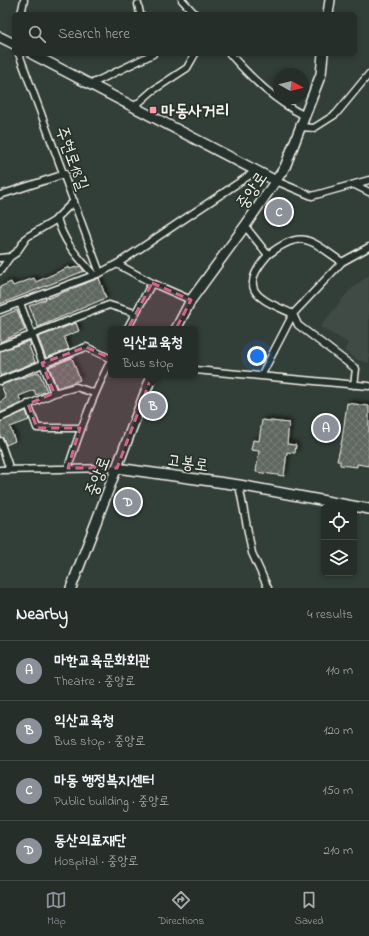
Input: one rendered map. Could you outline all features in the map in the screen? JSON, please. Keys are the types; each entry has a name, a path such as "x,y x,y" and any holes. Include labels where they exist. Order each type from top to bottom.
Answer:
{"street":[{"path":"21,12 24,0"},
{"path":"182,0 193,12"},
{"path":"328,12 330,0"},
{"path":"138,4 140,12"},
{"path":"0,37 12,43"},
{"name":"주현로18길","path":"20,56 65,174 97,274"},
{"path":"36,56 256,171 312,196 369,180"},
{"path":"91,84 148,56"},
{"path":"134,107 152,91 187,68 192,56"},
{"path":"232,56 253,80 289,108 305,116"},
{"name":"중앙로","path":"178,326 191,300 245,226 285,167 321,74 323,56"},
{"path":"301,127 314,128 336,114 369,74"},
{"path":"0,310 97,274 117,264 256,171"},
{"path":"0,195 65,174"},
{"path":"355,185 369,192"},
{"path":"0,271 10,257 16,253 27,237 57,218 74,201"},
{"path":"57,218 62,234 68,245 97,274"},
{"path":"245,226 268,255"},
{"path":"342,262 311,242 300,238 289,241 268,255 259,265 254,276 252,286 260,299 293,314 298,325 356,369 354,385"},
{"path":"261,376 293,314 342,262 369,247"},
{"path":"0,258 10,257"},
{"path":"117,264 152,283 191,300"},
{"path":"128,326 152,283"},
{"path":"20,303 54,393"},
{"path":"0,347 109,305 135,313"},
{"path":"0,381 42,363 86,347 108,358"},
{"path":"68,468 80,428 94,393 108,366"},
{"path":"198,370 369,386"},
{"name":"중앙로","path":"71,588 151,378"},
{"path":"0,418 54,393 76,387 94,393"},
{"path":"28,404 37,428 80,428"},
{"path":"0,441 10,470"},
{"name":"고봉로","path":"0,470 117,468 239,486 369,509"},
{"path":"239,486 252,553 268,588"}],"highlighted area":[{"path":"152,283 191,300 153,373 117,468 68,468 80,428 37,428 28,404 54,393 42,363 86,347 112,359"}],"shaded area":[{"path":"369,275 369,363 358,360 344,351 348,343 320,327 349,291"}],"building":[{"path":"80,266 84,271 0,304 0,287 11,282 13,286 34,278 36,282 69,267 70,269"},
{"path":"99,278 106,298 38,327 29,306"},
{"path":"17,310 25,330 0,342 0,317"},
{"path":"76,323 79,331 64,337 69,349 46,358 38,337"},
{"path":"29,341 31,345 29,346 35,362 0,376 0,351"},
{"path":"72,358 80,380 57,388 49,367"},
{"path":"39,372 47,391 36,395 34,390 19,396 21,403 0,413 0,402 6,398 1,385"},
{"path":"347,403 369,406 369,466 357,464 357,467 340,465 340,461 337,461 342,440"},
{"path":"26,411 29,420 10,427 15,441 6,445 3,438 0,437 0,422"},
{"path":"262,420 289,423 287,444 296,445 295,453 287,452 284,476 256,472 259,451 251,450 253,440 259,441"}],"place":[{"name":"마동사거리","path":"153,110"},
{"name":"마동 행정복지센터","path":"279,212"},
{"name":"익산교육청","path":"153,406"},
{"name":"마한교육문화회관","path":"326,428"},
{"name":"동산의료재단","path":"128,502"}]}
